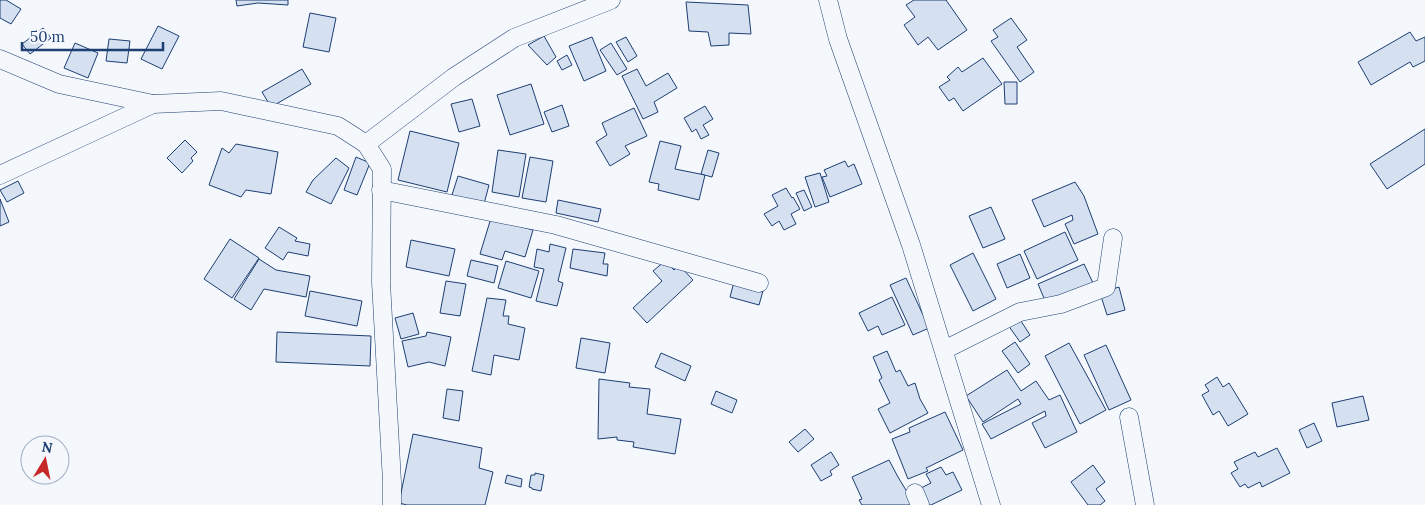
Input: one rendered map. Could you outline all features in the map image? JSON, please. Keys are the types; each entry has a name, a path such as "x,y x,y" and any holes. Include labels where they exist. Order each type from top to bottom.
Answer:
{"street":[{"path":"366,144 454,77 514,38 611,0"},
{"path":"828,0 838,39 911,245 992,505"},
{"path":"0,59 59,84 153,104 221,101 338,126 366,144 382,169 381,282 392,505"},
{"path":"0,175 153,104"},
{"path":"381,190 556,225 759,283"},
{"path":"944,350 1020,312 1061,304 1106,287 1112,238"},
{"path":"1129,417 1145,505"}],"building":[{"path":"0,0 6,0 21,9 11,24 0,18"},
{"path":"236,0 288,0 288,5 258,3 237,6"},
{"path":"914,0 946,0 967,30 938,50 928,37 918,45 904,25 915,17 906,5"},
{"path":"686,2 748,5 751,34 729,33 729,45 711,46 708,32 689,31"},
{"path":"310,13 336,18 329,52 303,47"},
{"path":"1011,18 1027,40 1017,47 1034,72 1020,82 991,41 998,37 993,30"},
{"path":"158,26 179,36 162,69 141,59"},
{"path":"43,28 51,38 30,54 22,44"},
{"path":"1410,32 1416,41 1425,37 1425,61 1413,67 1410,62 1371,85 1358,62"},
{"path":"544,36 556,57 547,65 528,45"},
{"path":"592,37 606,71 584,81 569,46"},
{"path":"626,37 637,56 628,62 616,42"},
{"path":"109,39 130,41 127,63 106,61"},
{"path":"75,43 98,53 88,78 64,68"},
{"path":"611,43 627,69 617,75 600,50"},
{"path":"567,55 572,65 562,70 557,61"},
{"path":"983,58 1002,84 963,111 954,98 949,101 939,87 950,80 947,77 958,67 962,72"},
{"path":"302,69 311,84 271,107 262,92"},
{"path":"637,69 646,86 668,73 677,88 654,102 658,112 643,119 622,76"},
{"path":"1004,82 1017,82 1017,104 1005,104"},
{"path":"531,84 544,124 510,135 497,95"},
{"path":"472,99 480,126 459,132 451,104"},
{"path":"562,105 569,126 552,132 544,112"},
{"path":"705,106 713,119 703,125 709,135 701,139 696,129 692,132 684,118"},
{"path":"634,108 647,136 625,146 630,154 610,166 596,142 607,135 602,123"},
{"path":"1425,129 1425,164 1387,189 1370,164"},
{"path":"410,131 459,143 447,192 398,180"},
{"path":"185,140 197,152 191,158 193,161 182,173 167,158"},
{"path":"660,141 681,146 675,169 705,175 699,200 658,190 659,184 649,182"},
{"path":"236,144 278,152 271,194 246,190 241,197 209,185 222,148 229,153"},
{"path":"498,150 526,154 519,197 492,192"},
{"path":"708,150 719,153 712,177 701,174"},
{"path":"356,157 370,163 357,195 344,190"},
{"path":"530,157 553,161 546,202 522,198"},
{"path":"336,158 349,168 331,204 306,192 313,180"},
{"path":"845,161 848,167 854,164 862,184 830,197 822,177 827,176 824,170"},
{"path":"820,173 829,202 815,207 805,177"},
{"path":"458,176 489,185 484,204 452,195"},
{"path":"18,181 24,193 7,202 0,190"},
{"path":"1075,182 1084,196 1098,234 1074,244 1065,224 1073,220 1072,215 1044,227 1032,200"},
{"path":"786,188 800,209 791,214 796,224 784,230 779,221 772,226 764,214 778,206 772,195"},
{"path":"804,190 812,207 804,211 796,193"},
{"path":"0,199 9,222 0,226"},
{"path":"558,200 601,209 598,222 556,213"},
{"path":"991,207 1005,239 983,248 969,216"},
{"path":"491,218 533,230 525,257 505,251 502,260 480,254"},
{"path":"279,227 297,238 295,241 310,244 308,256 288,252 283,260 265,248"},
{"path":"1065,232 1078,260 1037,279 1024,251"},
{"path":"230,239 259,258 232,298 204,279"},
{"path":"411,240 455,249 449,276 406,267"},
{"path":"550,244 566,248 558,281 563,283 557,306 536,301 544,269 534,267 537,249 549,252"},
{"path":"573,249 605,253 603,264 608,264 607,276 570,268"},
{"path":"973,253 996,299 973,311 950,265"},
{"path":"1020,254 1030,278 1007,288 997,264"},
{"path":"259,259 276,270 310,276 306,297 264,289 251,310 234,299"},
{"path":"471,260 498,266 494,283 467,276"},
{"path":"506,261 539,271 531,298 498,288"},
{"path":"665,261 674,270 679,265 693,280 647,323 633,308 662,281 653,271"},
{"path":"1084,264 1093,283 1046,303 1038,284"},
{"path":"906,278 929,328 913,335 890,285"},
{"path":"446,281 466,284 460,316 440,313"},
{"path":"734,282 763,291 759,305 730,297"},
{"path":"1119,287 1125,310 1107,315 1100,293"},
{"path":"310,291 362,301 357,326 305,316"},
{"path":"892,297 905,325 882,335 878,326 868,331 859,313"},
{"path":"487,298 506,300 503,316 509,316 508,324 525,328 519,360 494,355 491,375 472,371"},
{"path":"413,313 419,334 401,339 395,318"},
{"path":"1019,318 1030,335 1020,342 1008,325"},
{"path":"277,332 371,336 370,366 276,362"},
{"path":"427,332 451,337 445,366 429,362 408,367 402,341 426,336"},
{"path":"581,338 610,343 605,373 576,368"},
{"path":"1015,342 1030,364 1018,373 1002,351"},
{"path":"1069,343 1106,410 1080,424 1045,356"},
{"path":"1106,345 1131,400 1109,410 1084,355"},
{"path":"887,351 896,372 900,370 908,386 915,383 920,399 928,413 890,433 878,409 890,403 879,380 882,378 873,357"},
{"path":"661,353 691,366 685,381 655,367"},
{"path":"1007,370 1021,391 1036,381 1049,400 1060,395 1077,432 1045,448 1032,423 1046,416 1045,411 991,439 982,424 1021,404 1018,399 983,422 966,396"},
{"path":"1217,377 1223,387 1229,383 1248,414 1228,426 1219,411 1213,415 1202,395 1209,391 1205,385"},
{"path":"599,379 630,383 629,387 650,389 647,414 681,419 675,454 633,447 634,442 617,440 617,437 598,439"},
{"path":"447,389 463,391 459,421 443,418"},
{"path":"716,391 737,400 732,413 711,404"},
{"path":"1363,396 1369,420 1337,427 1332,403"},
{"path":"945,412 963,450 926,468 928,471 908,479 892,439 910,432 909,428"},
{"path":"1314,423 1322,441 1307,448 1299,430"},
{"path":"805,429 814,439 798,452 789,442"},
{"path":"413,434 482,448 479,468 493,472 485,505 407,505 399,503"},
{"path":"1277,448 1290,473 1262,487 1260,482 1248,488 1245,484 1240,487 1231,473 1238,469 1234,462 1255,452 1258,457"},
{"path":"831,452 839,465 830,471 832,475 821,481 811,465"},
{"path":"889,460 915,505 862,505 859,500 862,499 852,477"},
{"path":"1093,465 1105,482 1096,489 1105,501 1100,505 1088,505 1071,482"},
{"path":"941,467 946,475 953,472 962,490 931,505 922,505 915,491 931,483 926,474"},
{"path":"535,473 544,475 541,491 529,487 531,475 535,475"},
{"path":"507,475 522,479 521,487 505,483"}]}
